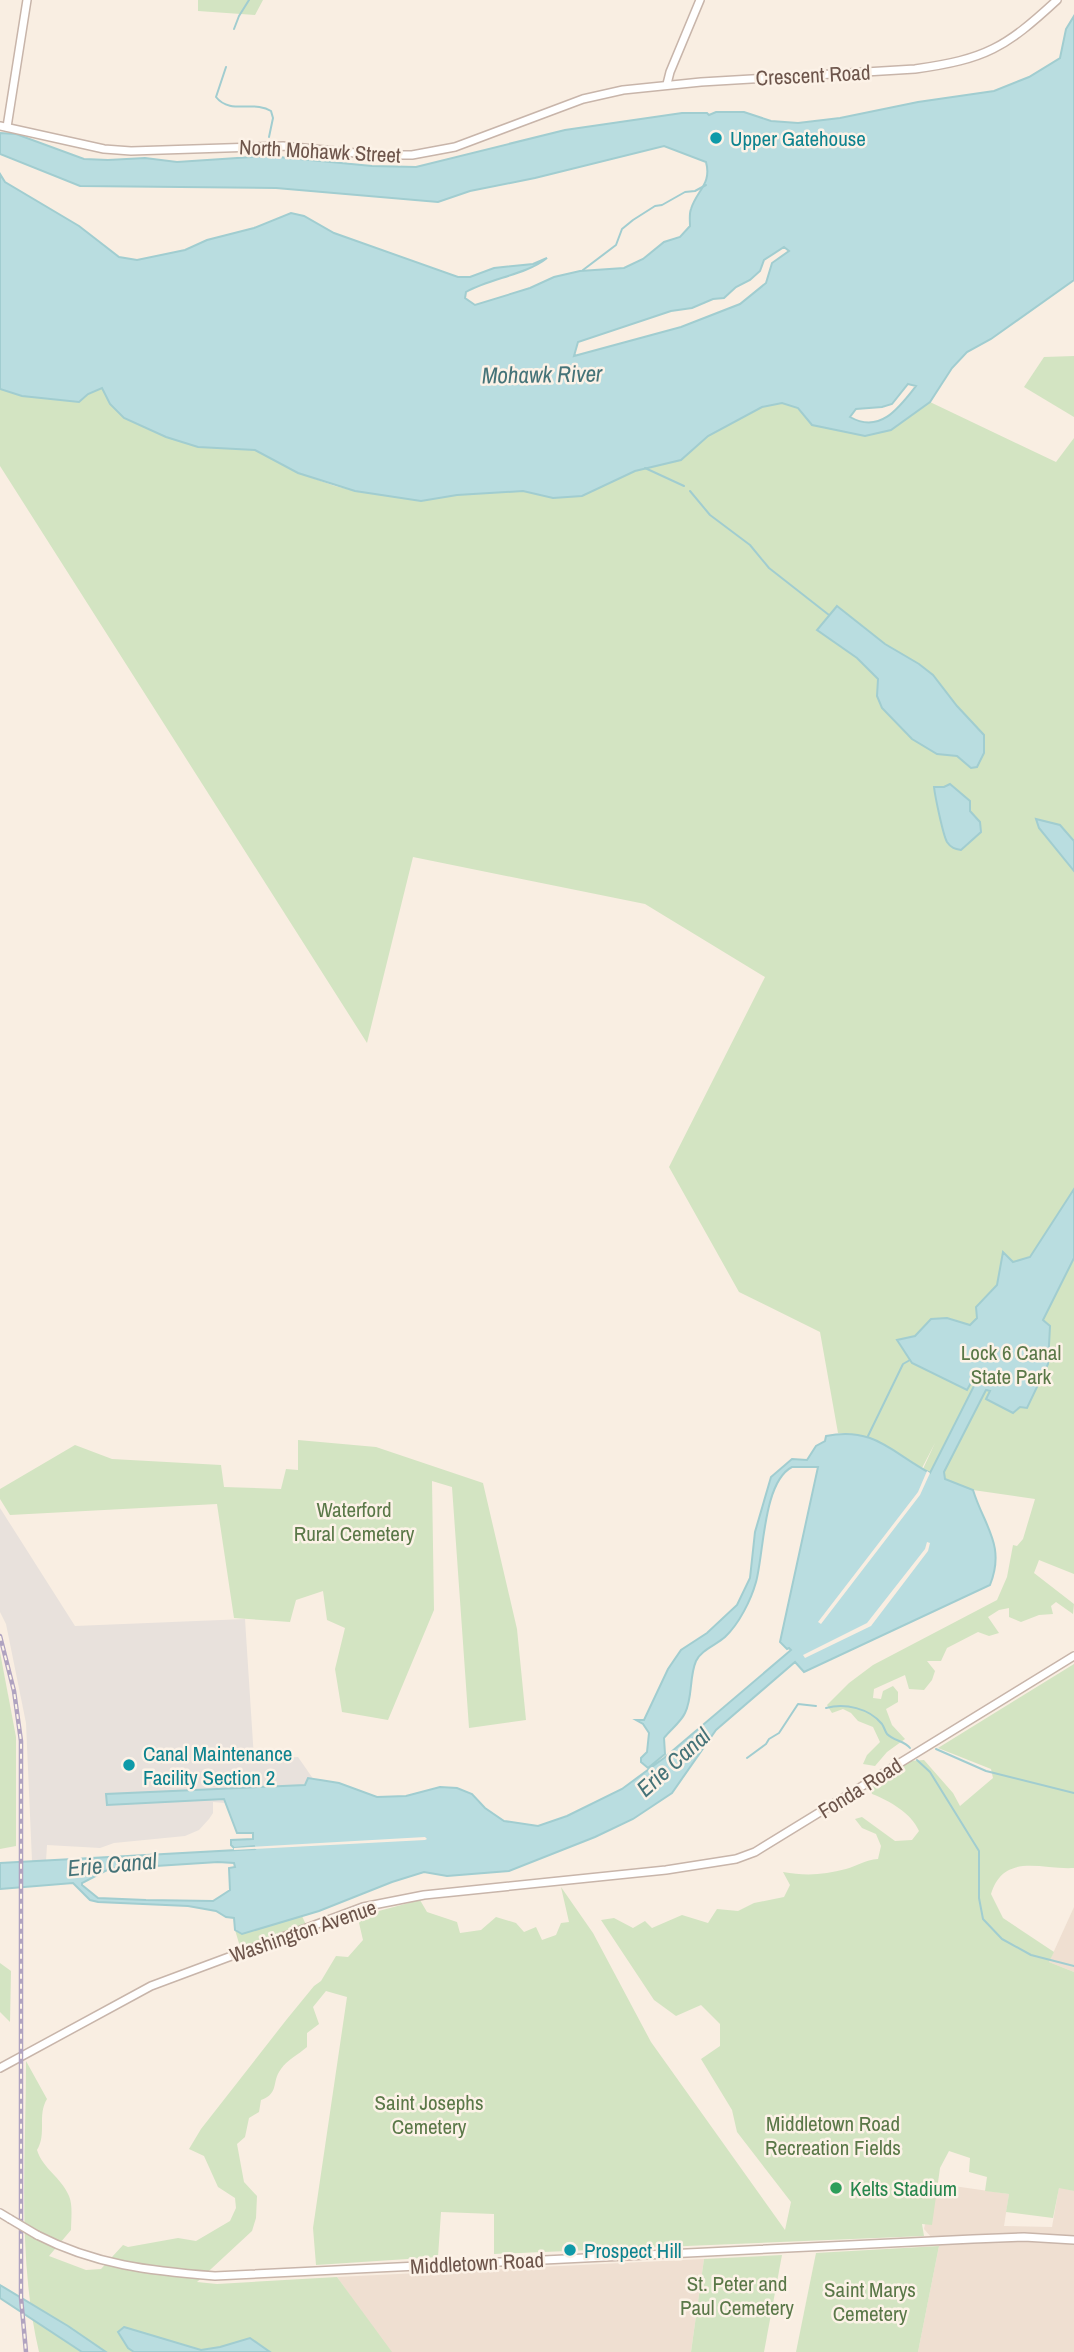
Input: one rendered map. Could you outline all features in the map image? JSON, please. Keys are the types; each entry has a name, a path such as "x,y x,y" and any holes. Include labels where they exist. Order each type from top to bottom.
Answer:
{"street":[{"path":"3,126 27,0"},
{"path":"667,84 700,0"},
{"name":"Crescent Road","path":"552,110 600,94 667,84 915,69 950,64 972,59 1007,43 1057,0"},
{"name":"North Mohawk Street","path":"3,126 104,149 131,151 283,146 376,155 412,155 455,147 552,110"},
{"name":"Fonda Road","path":"629,1873 718,1863 755,1852 1074,1656"},
{"name":"Washington Avenue","path":"0,2068 151,1986 363,1907 404,1898 629,1873"},
{"name":"Middletown Road","path":"0,2213 53,2243 113,2264 215,2276 973,2239 1024,2237 1074,2241"}],"shaded area":[{"path":"0,1508 75,1626 245,1619 254,1759 298,1757 314,1780 308,1778 306,1785 224,1799 225,1803 213,1802 213,1813 209,1819 199,1830 185,1836 114,1843 100,1848 47,1845 46,1861 32,1861 26,1723 6,1624 0,1612"},
{"path":"1074,1907 1074,1972 1049,1962"},
{"path":"933,2183 1009,2194 1004,2226 1052,2227 1059,2187 1074,2191 1074,2352 918,2352 939,2246 924,2229"},
{"path":"704,2259 691,2352 390,2352 337,2277"}],"green space":[{"path":"198,0 263,0 255,15 198,11"},
{"path":"1074,356 1074,417 1024,387 1044,357"},
{"name":"Lock 6 Canal State Park","path":"103,388 110,404 124,418 166,437 198,447 255,450 298,473 335,486 421,501 457,495 523,491 553,498 582,496 635,471 681,460 708,436 762,407 782,403 798,408 812,425 865,436 891,430 930,402 1056,462 1074,438 1074,1574 1039,1560 1034,1573 1074,1604 1073,1614 1056,1602 1051,1606 1053,1614 1039,1615 1021,1622 1009,1617 1009,1608 999,1610 988,1617 999,1633 989,1636 978,1632 947,1648 941,1661 927,1661 935,1671 924,1690 909,1689 905,1675 874,1689 873,1698 881,1699 883,1691 893,1686 898,1692 898,1702 886,1709 892,1725 905,1739 887,1752 875,1766 863,1764 867,1755 880,1742 873,1727 858,1721 843,1709 832,1713 827,1705 849,1683 873,1665 997,1600 1007,1577 1013,1545 1017,1546 1023,1539 1035,1499 973,1490 922,1471 935,1443 922,1468 872,1439 838,1433 820,1332 739,1292 669,1167 765,977 645,904 413,857 367,1043 0,466 0,389 22,396 88,394"},
{"name":"Waterford Rural Cemetery","path":"298,1440 376,1447 483,1483 517,1629 526,1720 469,1728 452,1487 432,1481 434,1610 388,1720 342,1712 335,1669 345,1628 327,1620 323,1591 296,1600 290,1622 234,1618 217,1504 10,1515 0,1499 0,1489 75,1445 112,1459 221,1465 224,1487 281,1489 286,1469 298,1470"},
{"path":"0,1652 16,1737 16,1846 0,1849"},
{"path":"1074,1664 1074,1868 1014,1868 1005,1872 997,1881 991,1894 1003,1918 1054,1952 1049,1962 1074,1972 1074,2191 1059,2188 1053,2218 1006,2212 1009,2194 985,2191 987,2177 969,2172 970,2158 949,2151 940,2168 932,2225 922,2224 924,2236 494,2254 494,2214 441,2212 438,2257 316,2265 313,2228 347,1997 326,1991 313,2007 319,2024 307,2033 307,2047 281,2069 273,2091 261,2100 259,2112 249,2118 245,2137 237,2144 244,2182 257,2196 256,2218 252,2231 197,2282 217,2284 337,2277 392,2352 39,2352 32,2316 25,2244 26,2061 47,2099 37,2150 43,2163 66,2189 71,2204 71,2230 49,2256 86,2270 101,2269 123,2245 128,2247 178,2238 196,2241 230,2221 236,2208 235,2198 218,2187 204,2156 189,2149 201,2129 287,2019 321,1981 336,1956 348,1957 363,1940 360,1916 420,1900 427,1912 457,1922 460,1933 481,1930 496,1917 516,1923 524,1932 536,1927 542,1940 556,1935 561,1923 569,1922 561,1887 593,1933 651,2042 785,2230 791,2202 737,2132 732,2110 701,2059 720,2046 720,2024 701,2005 676,2016 654,2000 601,1920 614,1918 633,1928 645,1921 652,1928 682,1915 708,1923 717,1909 738,1911 754,1903 784,1897 790,1885 783,1872 822,1874 878,1859 881,1846 876,1834 862,1828 855,1819 862,1817 895,1841 912,1840 919,1831 905,1813 872,1794 870,1787 909,1761 924,1760 953,1793 960,1806 993,1778 991,1769 938,1748"},
{"path":"302,1916 307,1927 241,1950 235,1930 242,1934"},
{"path":"0,1963 11,1971 10,2022 0,2012"},
{"name":"Saint Marys Cemetery","path":"939,2246 918,2352 796,2352 816,2253"},
{"name":"St. Peter and Paul Cemetery","path":"782,2255 764,2352 691,2352 704,2259"}],"water":[{"name":"Mohawk River","path":"1074,16 1074,280 991,339 967,352 952,368 930,402 891,430 865,436 812,425 798,408 782,403 762,407 708,436 681,460 635,471 582,496 553,498 523,491 457,495 421,501 355,491 298,473 255,450 198,447 166,437 124,418 110,404 102,388 88,394 79,402 22,396 0,389 0,174 5,182 79,226 119,257 137,260 185,250 207,240 254,228 291,213 304,216 334,233 458,277 470,277 494,268 533,264 547,258 529,269 466,292 465,298 475,305 530,288 554,277 580,271 624,268 643,259 664,242 680,237 690,226 690,211 705,182 707,170 706,162 664,146 470,191 438,202 276,188 80,186 0,154 0,133 16,134 84,159 145,158 177,162 268,156 372,166 416,167 565,130 682,113 709,115 716,112 744,112 771,121 798,123 994,91 1029,77 1060,58 1066,29","holes":["784,247 789,251 772,263 766,283 740,304 681,327 574,356 578,342 671,311 724,298 736,287 750,280 760,271 764,260","908,384 916,386 888,416 871,422 850,417 856,409 892,404"]},
{"path":"837,606 885,644 933,675 984,735 984,753 977,767 971,768 957,756 937,754 912,739 882,708 877,696 878,679 857,658 817,630"},
{"path":"950,784 970,801 970,811 980,822 981,832 961,850 953,848 947,842 934,787"},
{"path":"1036,819 1060,825 1074,841 1074,871 1039,828"},
{"name":"Erie Canal","path":"1074,1189 1074,1258 1043,1320 1050,1326 1048,1364 1027,1408 1020,1407 1013,1413 986,1399 990,1391 986,1390 944,1472 945,1479 973,1490 992,1536 996,1558 990,1585 804,1672 795,1662 716,1730 672,1793 633,1819 509,1871 447,1876 424,1872 319,1911 242,1934 235,1930 234,1918 216,1911 188,1906 98,1902 90,1900 73,1883 0,1889 0,1863 255,1849 254,1846 234,1848 231,1845 231,1840 253,1839 253,1833 237,1833 224,1799 107,1805 106,1794 305,1785 308,1778 339,1783 377,1797 406,1796 440,1787 457,1788 472,1794 485,1808 504,1821 538,1826 567,1816 622,1789 664,1758 791,1650 780,1642 818,1467 792,1467 782,1475 770,1502 759,1569 748,1604 730,1632 696,1661 685,1713 664,1738 665,1754 648,1768 641,1762 647,1752 649,1733 643,1724 636,1720 644,1720 668,1669 681,1650 707,1633 737,1605 750,1578 755,1532 771,1477 792,1459 807,1460 816,1446 825,1441 826,1436 843,1434 870,1438 882,1443 930,1473 975,1384 971,1383 967,1390 912,1363 897,1340 915,1336 931,1319 947,1318 970,1325 977,1318 976,1307 997,1285 1003,1252 1013,1262 1030,1257","holes":["234,1863 235,1867 229,1868 230,1890 213,1901 98,1898 82,1885 109,1869"]},
{"path":"0,2285 106,2352 82,2352 0,2298"},
{"path":"124,2327 201,2350 250,2338 270,2352 134,2352 128,2348 118,2332"}],"pier":[{"path":"927,1471 930,1473 920,1495 821,1624 818,1622 918,1492"},
{"path":"927,1542 930,1543 928,1551 871,1626 805,1658 803,1655 867,1623 925,1549"},
{"path":"425,1837 425,1840 234,1850 234,1848"}],"waterway":[{"path":"234,29 249,0"},
{"path":"226,67 216,97 228,105 258,107 271,111 273,118 269,137"},
{"path":"268,156 269,150"},
{"path":"583,270 616,245 622,229 633,220 655,206 706,185"},
{"path":"645,468 684,486"},
{"path":"690,491 710,515 750,545 769,568 829,615"},
{"path":"868,1436 903,1364 910,1360"},
{"path":"747,1758 779,1733 798,1704 816,1706"},
{"path":"826,1708 841,1706 864,1711 877,1719 887,1734 910,1748"},
{"path":"936,1749 986,1771 1074,1793"},
{"path":"917,1760 930,1772 979,1851 979,1898 983,1919 1002,1939 1031,1955 1074,1966"}],"railway":[{"path":"0,1636 14,1691 21,1741 21,2298 26,2352"}],"place":[{"name":"Upper Gatehouse","path":"716,138"},
{"name":"Canal Maintenance Facility Section 2","path":"129,1765"},
{"name":"Kelts Stadium","path":"836,2188"},
{"name":"Prospect Hill","path":"570,2250"}],"park label":[{"name":"Saint Josephs Cemetery","path":"429,2114"},
{"name":"Middletown Road Recreation Fields","path":"833,2135"}]}
